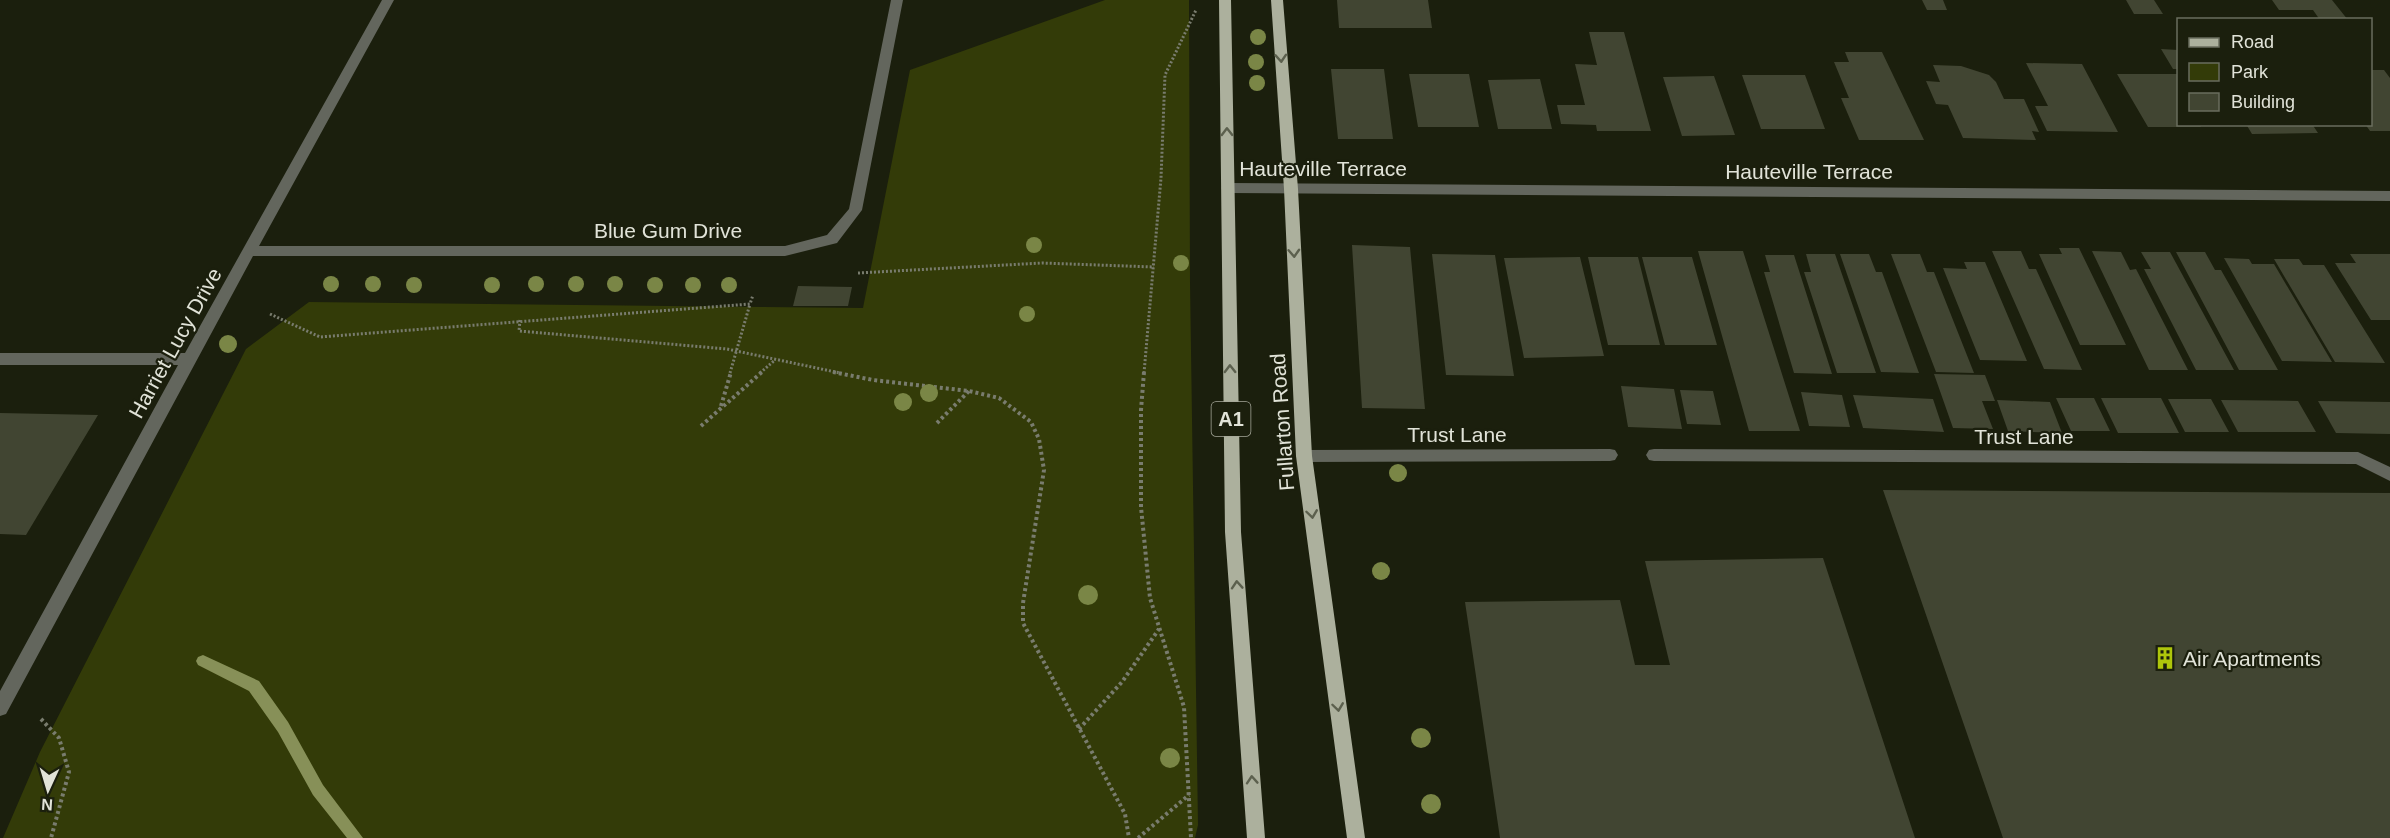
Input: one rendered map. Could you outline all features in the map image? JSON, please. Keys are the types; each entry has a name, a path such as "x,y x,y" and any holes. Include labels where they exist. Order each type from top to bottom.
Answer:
{"main road":[{"name":"A1","path":"1225,0 1233,532 1256,838"},
{"name":"Fullarton Road","path":"1277,0 1291,189 1304,456 1356,838"}],"street":[{"name":"Harriet Lucy Drive","path":"0,708 189,359 251,251 388,0"},
{"name":"Blue Gum Drive","path":"251,251 785,251 832,239 855,210 897,0"},
{"name":"Hauteville Terrace","path":"1228,188 2390,196"},
{"path":"0,359 189,359"},
{"name":"Trust Lane","path":"1304,456 1610,455"},
{"name":"Trust Lane","path":"1654,455 2358,458 2390,474"}],"path":[{"path":"1191,838 1184,707 1150,598 1141,507 1141,410 1161,178 1165,75 1196,10 1196,0"},
{"path":"858,273 1041,263 1154,267"},
{"path":"721,406 753,295"},
{"path":"270,314 320,337 750,304"},
{"path":"520,320 519,331 736,351 873,380 969,391 999,398 1016,409 1031,422 1039,439 1044,470 1023,603 1023,623 1125,814 1130,838"},
{"path":"701,426 775,360"},
{"path":"937,423 969,391"},
{"path":"1079,729 1108,700 1138,664 1159,629"},
{"path":"41,719 59,738 69,772 51,838"},
{"path":"1138,838 1189,795"}],"green space":[{"path":"1105,0 1189,0 1190,282 1198,825 1195,838 3,838 40,752 246,349 309,302 863,308 910,70"}],"building":[{"path":"1337,0 1428,0 1432,28 1339,28"},
{"path":"1922,0 1943,0 1947,10 1927,10"},
{"path":"2126,0 2154,0 2163,14 2134,14"},
{"path":"2272,0 2332,0 2346,18 2319,18 2313,10 2279,10"},
{"path":"1589,32 1624,32 1651,131 1597,131 1596,125 1561,124 1557,105 1585,105 1575,64 1597,65"},
{"path":"2161,49 2177,50 2177,69 2173,69"},
{"path":"1845,52 1882,52 1924,140 1859,140 1841,98 1849,98 1834,62 1849,62"},
{"path":"2026,63 2082,64 2118,132 2047,131 2035,106 2048,106"},
{"path":"1933,65 1961,66 1989,75 1996,82 2004,99 2024,99 2039,132 2032,131 2036,140 1963,138 1948,105 1936,104 1926,81 1940,82"},
{"path":"1331,69 1384,69 1393,139 1338,139"},
{"path":"2372,70 2384,70 2390,78 2390,131 2370,131 2366,126 2372,126"},
{"path":"1409,74 1469,74 1479,127 1418,127"},
{"path":"2117,74 2177,74 2177,126 2201,127 2148,127"},
{"path":"1742,75 1805,75 1825,129 1761,129"},
{"path":"1714,76 1735,135 1682,136 1663,77"},
{"path":"1540,79 1552,129 1498,129 1488,80"},
{"path":"2247,126 2313,126 2318,133 2252,134"},
{"path":"1352,245 1410,247 1425,409 1362,408"},
{"path":"2059,248 2079,248 2126,345 2080,345 2039,254 2062,254"},
{"path":"1698,251 1743,251 1800,431 1749,431"},
{"path":"1992,251 2021,251 2029,269 2036,269 2082,370 2044,369"},
{"path":"2092,251 2121,252 2130,270 2136,269 2188,370 2149,370"},
{"path":"2141,252 2170,252 2234,370 2196,370 2144,269 2151,269"},
{"path":"2176,252 2205,252 2215,270 2221,270 2278,370 2239,370"},
{"path":"1432,254 1495,255 1514,376 1446,375"},
{"path":"1806,254 1835,254 1876,373 1837,373 1804,272 1811,272"},
{"path":"1840,254 1869,254 1876,272 1882,272 1919,373 1881,372"},
{"path":"1891,254 1920,254 1927,272 1934,272 1974,373 1936,372"},
{"path":"2350,254 2390,254 2390,320 2371,320 2335,263 2356,263"},
{"path":"1765,255 1794,255 1832,374 1794,373 1764,272 1770,272"},
{"path":"1580,257 1604,356 1524,358 1504,258"},
{"path":"1588,257 1638,257 1660,345 1608,345"},
{"path":"1642,257 1692,257 1717,345 1665,345"},
{"path":"2224,258 2249,259 2252,264 2274,264 2332,362 2282,361"},
{"path":"2274,259 2299,259 2303,265 2324,265 2385,363 2335,362"},
{"path":"1964,262 1985,262 2027,361 1980,360 1943,268 1967,269"},
{"path":"798,286 852,287 848,306 793,306"},
{"path":"1934,374 1985,375 1995,401 1982,401 1993,429 1953,428"},
{"path":"1621,386 1674,389 1682,429 1628,427"},
{"path":"1680,390 1713,391 1721,425 1687,424"},
{"path":"1801,392 1842,395 1850,427 1809,426"},
{"path":"1853,395 1933,399 1944,432 1863,428"},
{"path":"2056,398 2094,398 2110,431 2071,431"},
{"path":"2101,398 2161,398 2179,433 2118,433"},
{"path":"2168,399 2211,399 2229,432 2185,432"},
{"path":"1997,400 2050,402 2062,433 2008,431"},
{"path":"2221,400 2298,401 2316,432 2238,432"},
{"path":"2318,401 2390,402 2390,434 2336,433"},
{"path":"0,413 98,415 26,535 0,534"},
{"name":"Air Apartments","path":"1883,490 2390,493 2390,838 2003,838"},
{"path":"1823,558 1915,838 1500,838 1465,602 1620,600 1635,665 1670,665 1645,561"}],"waterway":[{"path":"203,661 254,686 283,727 318,790 356,838"}],"place":[{"name":"Air Apartments","path":"2165,658"}]}
